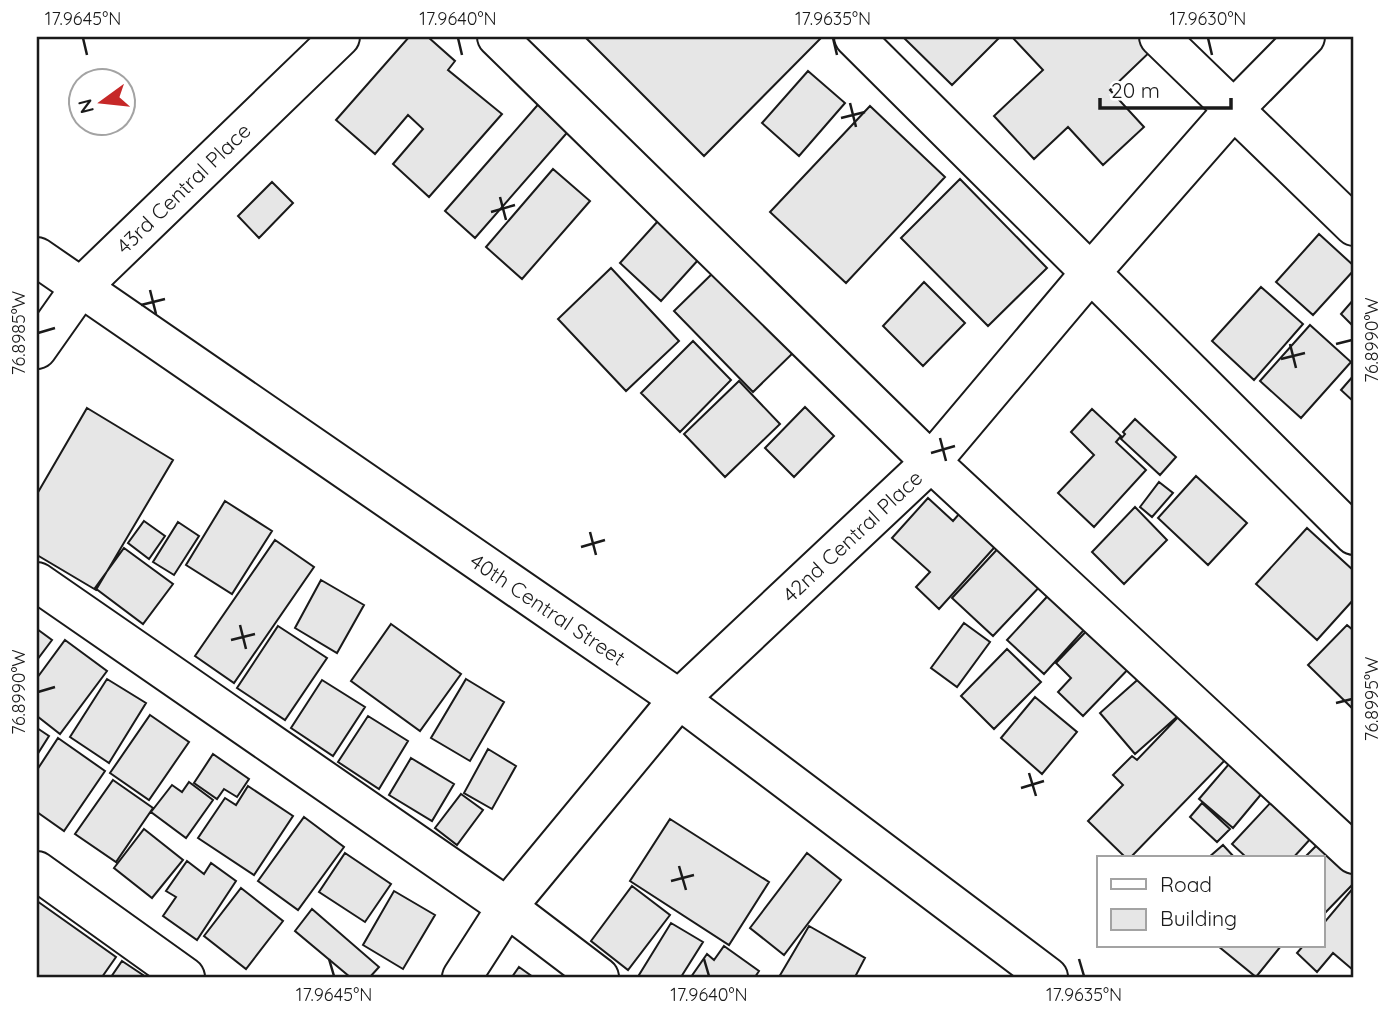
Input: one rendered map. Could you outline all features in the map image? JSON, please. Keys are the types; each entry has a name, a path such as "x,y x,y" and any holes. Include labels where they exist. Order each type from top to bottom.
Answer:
{"street":[{"name":"43rd Central Place","path":"37,349 80,288 340,37"},
{"path":"497,37 931,462 1354,854"},
{"path":"854,37 1354,535"},
{"path":"1158,37 1354,226"},
{"name":"42nd Central Place","path":"462,977 507,907 679,699 931,462 1091,271 1234,109 1305,37"},
{"name":"40th Central Street","path":"37,257 679,699 1048,977"},
{"path":"37,582 507,907 599,977"},
{"path":"37,871 185,977"}],"building":[{"path":"409,37 428,37 455,61 448,70 502,114 429,197 393,164 423,129 408,115 375,154 336,120"},
{"path":"822,37 704,156 586,38"},
{"path":"903,37 1000,37 952,85"},
{"path":"1012,37 1146,37 1155,47 1110,90 1144,127 1103,165 1068,127 1034,159 994,116 1043,70"},
{"path":"808,71 845,103 799,156 762,123"},
{"path":"549,92 579,119 475,238 445,211"},
{"path":"870,106 945,177 846,283 770,212"},
{"path":"553,169 590,201 522,279 486,247"},
{"path":"960,179 1047,268 988,326 901,238"},
{"path":"272,182 293,203 259,238 238,216"},
{"path":"658,221 699,259 661,301 620,263"},
{"path":"1319,234 1354,266 1354,270 1313,315 1276,282"},
{"path":"611,268 679,341 626,391 558,319"},
{"path":"717,269 796,350 753,392 674,311"},
{"path":"924,282 965,323 923,366 883,326"},
{"path":"1261,287 1303,324 1254,380 1212,341"},
{"path":"1354,299 1354,327 1341,314"},
{"path":"1310,325 1351,362 1301,418 1260,381"},
{"path":"693,341 731,380 680,432 641,393"},
{"path":"1354,375 1354,402 1341,390"},
{"path":"739,381 780,424 725,477 684,434"},
{"path":"805,407 834,436 794,477 765,448"},
{"path":"87,408 173,460 96,590 37,555 37,494"},
{"path":"1092,409 1121,436 1116,442 1146,470 1094,527 1058,493 1094,455 1071,432"},
{"path":"1135,419 1176,457 1160,475 1121,439 1125,434 1123,432"},
{"path":"1196,476 1247,523 1208,565 1158,518"},
{"path":"1159,482 1173,493 1152,517 1140,507"},
{"path":"928,498 953,521 966,506 1002,539 939,609 916,587 930,572 892,538"},
{"path":"225,501 272,531 232,594 186,565"},
{"path":"1135,507 1167,540 1124,584 1092,552"},
{"path":"144,521 165,536 149,559 128,543"},
{"path":"178,522 199,536 174,575 153,562"},
{"path":"1307,528 1354,571 1354,599 1317,640 1256,584"},
{"path":"275,540 314,567 234,683 195,656"},
{"path":"1004,542 1045,581 993,636 952,598"},
{"path":"124,548 173,584 143,624 95,588"},
{"path":"321,580 364,605 337,653 295,628"},
{"path":"1056,587 1092,621 1044,674 1007,640"},
{"path":"1095,622 1136,661 1083,716 1058,692 1071,678 1056,663"},
{"path":"964,623 990,642 957,687 931,668"},
{"path":"391,624 461,674 420,731 351,681"},
{"path":"1347,625 1354,631 1354,710 1308,665"},
{"path":"278,626 327,658 285,720 237,688"},
{"path":"37,629 52,640 37,660"},
{"path":"65,640 107,671 60,734 37,716 37,678"},
{"path":"1007,649 1041,682 994,729 961,696"},
{"path":"1143,675 1179,715 1135,754 1100,713"},
{"path":"107,679 146,703 109,763 70,737"},
{"path":"466,679 504,702 470,761 431,738"},
{"path":"322,680 365,707 333,756 291,728"},
{"path":"1035,697 1077,732 1042,774 1001,738"},
{"path":"1182,713 1228,757 1132,856 1124,856 1088,821 1123,785 1113,775 1132,756 1137,760"},
{"path":"150,715 189,742 149,800 110,773"},
{"path":"368,716 408,741 379,789 338,762"},
{"path":"37,728 49,736 37,755"},
{"path":"58,738 105,771 64,831 37,812 37,770"},
{"path":"488,749 516,766 492,809 464,793"},
{"path":"213,754 249,779 237,797 224,789 217,799 194,783"},
{"path":"1235,757 1268,786 1233,828 1199,799"},
{"path":"411,758 454,784 432,821 389,795"},
{"path":"113,780 153,808 116,862 75,834"},
{"path":"189,782 213,800 186,838 151,812 172,785 182,792"},
{"path":"248,786 293,816 254,875 198,838 225,798 236,805"},
{"path":"461,794 483,810 457,845 435,828"},
{"path":"1274,799 1313,836 1295,856 1245,856 1232,844"},
{"path":"1202,803 1230,829 1217,842 1190,817"},
{"path":"304,817 344,847 298,910 258,881"},
{"path":"670,819 769,882 729,945 630,881"},
{"path":"144,829 183,860 152,898 114,868"},
{"path":"1325,837 1354,866 1354,883 1324,914 1324,856 1306,856"},
{"path":"1223,845 1233,856 1210,856"},
{"path":"345,853 391,884 365,922 319,892"},
{"path":"807,853 841,880 784,955 750,928"},
{"path":"187,861 204,874 211,863 236,881 197,940 163,916 176,897 166,891"},
{"path":"632,886 670,915 628,970 591,941"},
{"path":"1354,887 1353,970 1333,953 1317,972 1297,953 1301,948 1324,948 1324,923"},
{"path":"241,888 283,921 246,969 204,936"},
{"path":"394,891 435,915 403,969 363,945"},
{"path":"37,901 116,957 102,977 37,977"},
{"path":"312,909 379,967 370,977 350,977 295,931"},
{"path":"671,923 703,942 681,977 642,977 639,975"},
{"path":"809,926 865,958 855,977 779,977"},
{"path":"724,946 759,971 755,977 691,977 707,954 714,960"},
{"path":"1220,948 1279,948 1256,977"},
{"path":"122,961 146,977 111,977"},
{"path":"519,967 533,977 512,977"}]}
